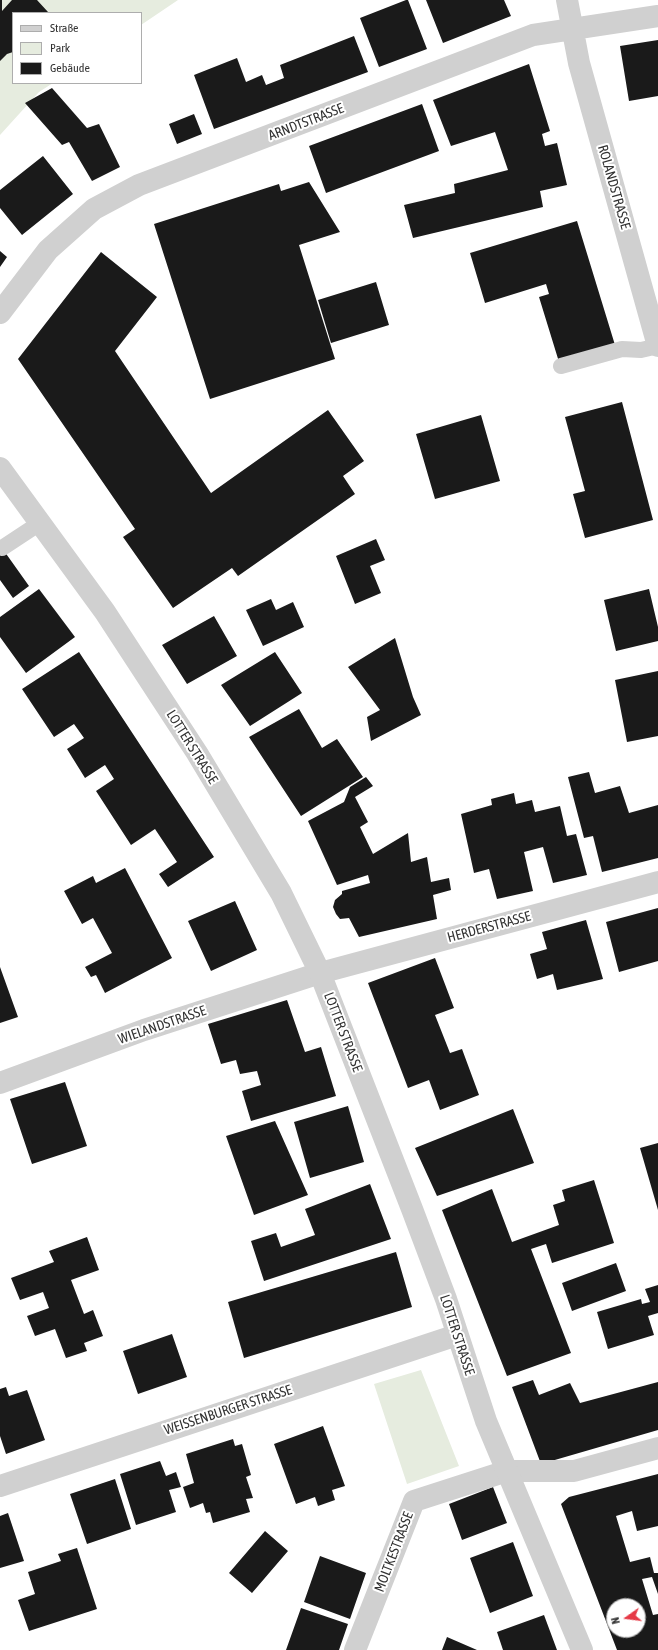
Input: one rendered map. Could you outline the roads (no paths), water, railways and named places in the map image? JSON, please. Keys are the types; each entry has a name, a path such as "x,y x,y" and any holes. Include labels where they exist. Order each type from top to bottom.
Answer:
{"street":[{"name":"ROLANDSTRASSE","path":"567,0 571,28 579,63 658,346"},
{"name":"ARNDTSTRASSE","path":"0,313 48,250 94,209 139,185 533,35 571,28 658,16"},
{"name":"LOTTER STRASSE","path":"0,468 105,612 197,753 281,893 320,973 412,1209 486,1421 582,1650"},
{"name":"HERDERSTRASSE","path":"320,973 658,882"},
{"name":"WIELANDSTRASSE","path":"2,1077 320,973"},
{"name":"WEISSENBURGER STRASSE","path":"0,1486 457,1335"},
{"path":"507,1471 574,1471 658,1448"},
{"name":"MOLTKESTRASSE","path":"355,1650 414,1501 507,1471"}],"lane":[{"path":"561,366 622,349 641,350 658,346"},
{"path":"2,548 40,523"}]}
